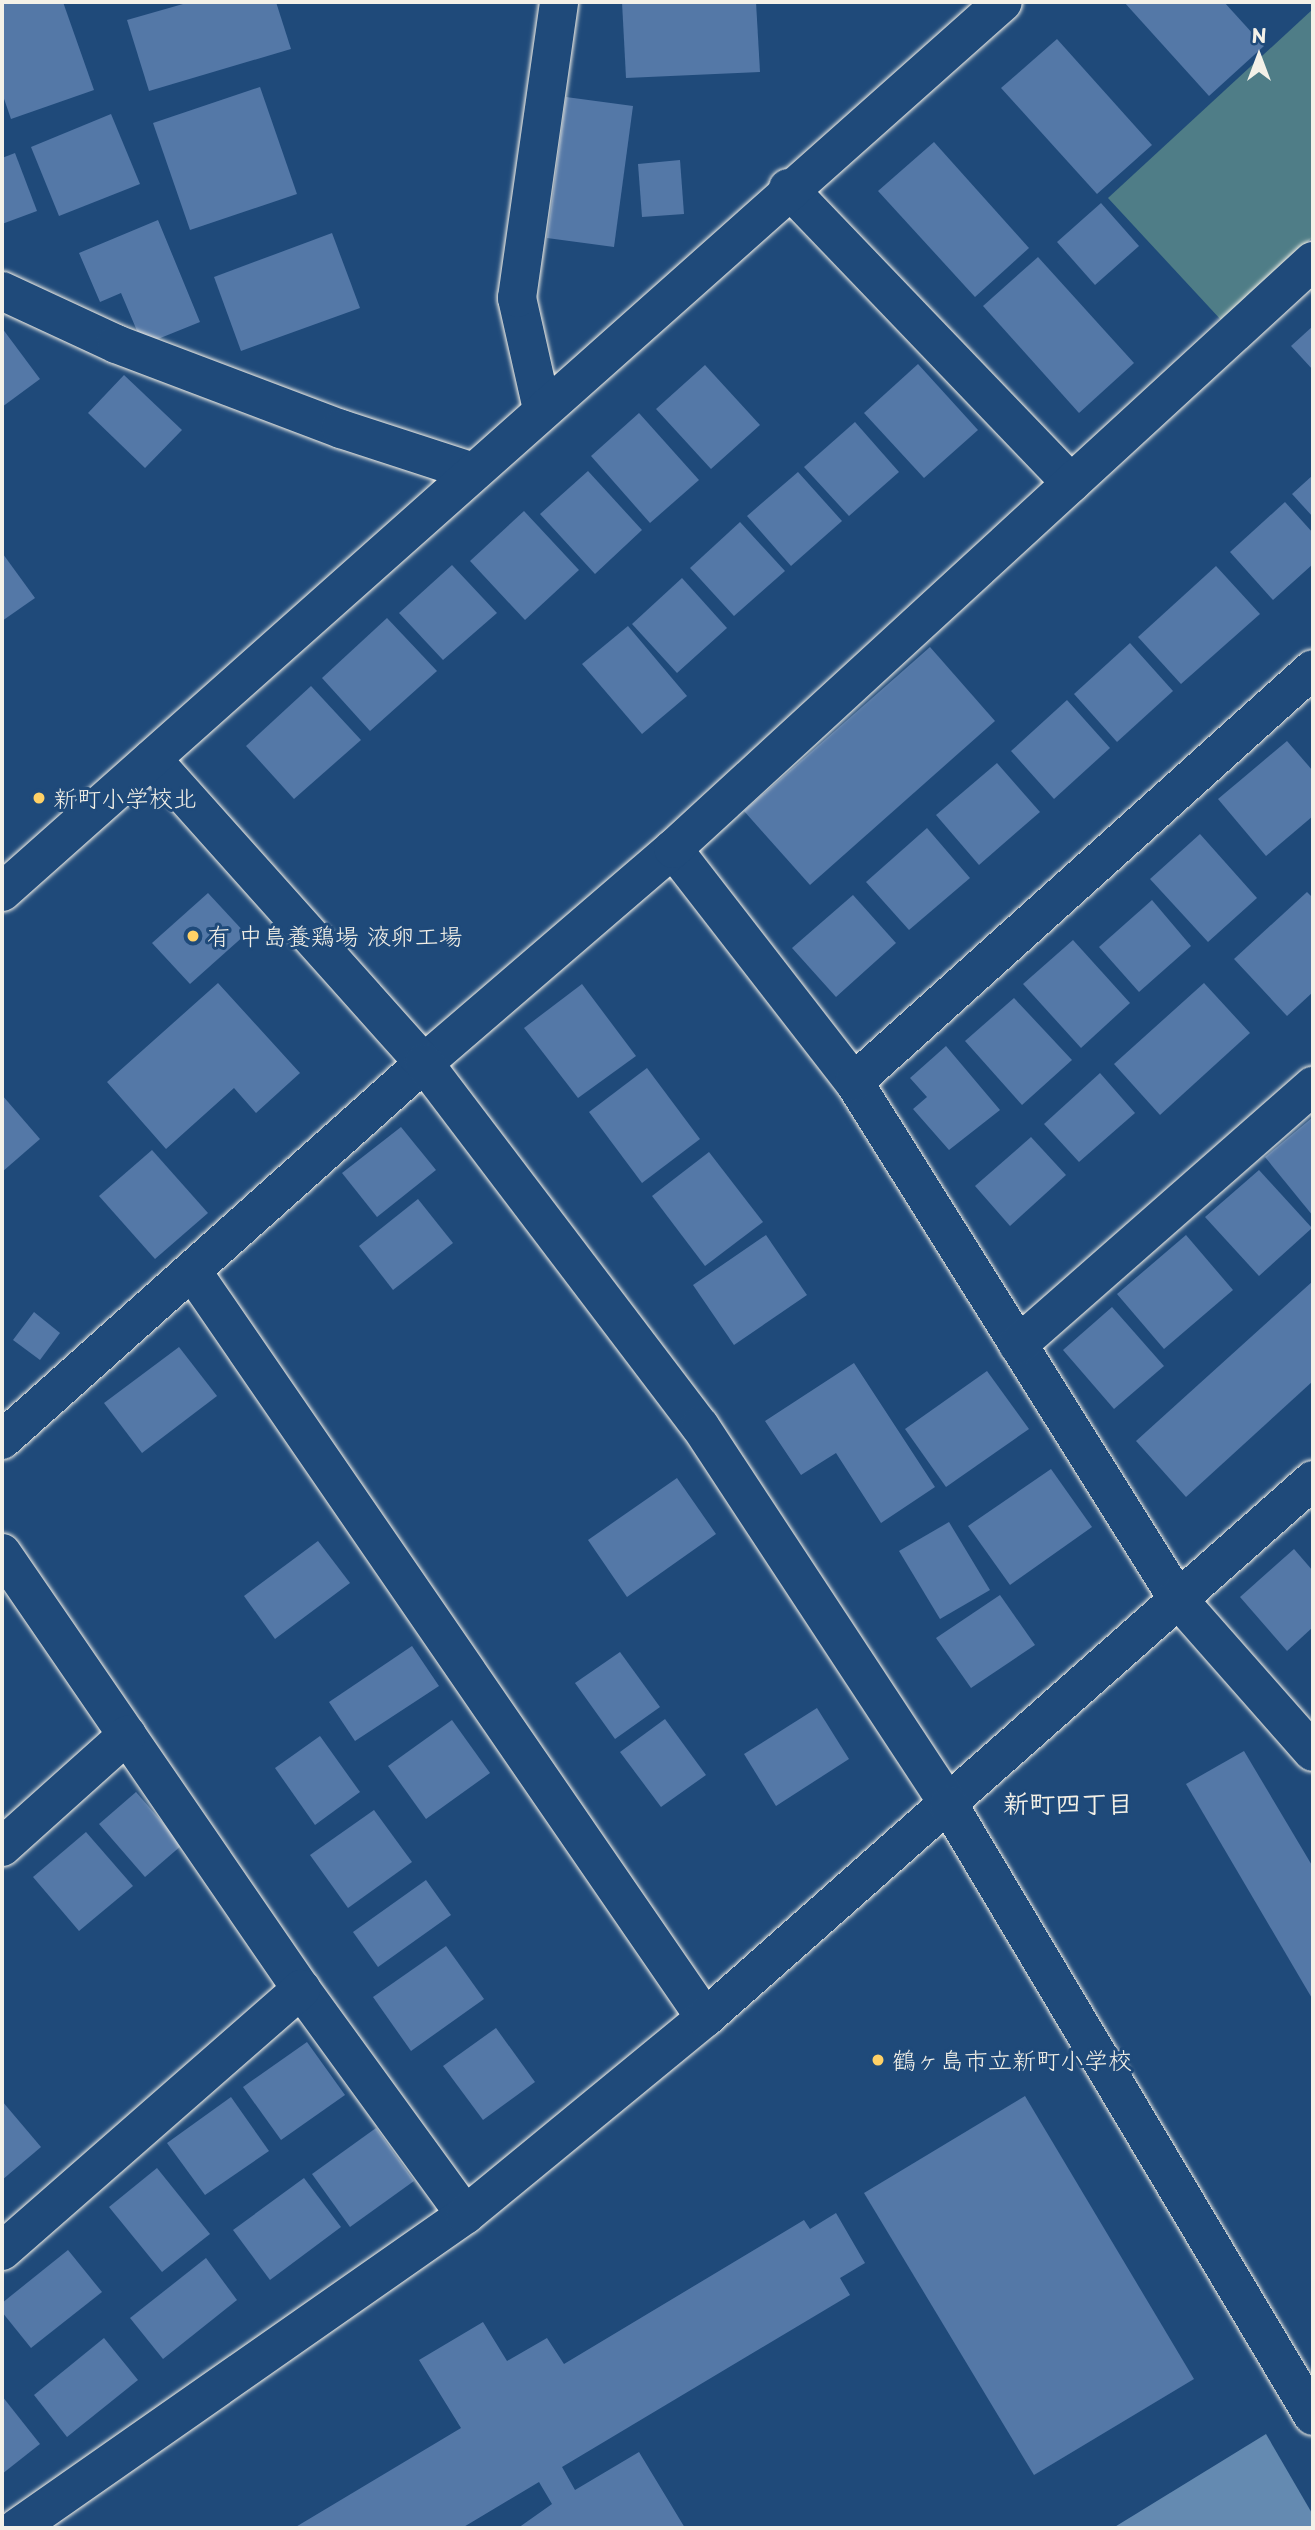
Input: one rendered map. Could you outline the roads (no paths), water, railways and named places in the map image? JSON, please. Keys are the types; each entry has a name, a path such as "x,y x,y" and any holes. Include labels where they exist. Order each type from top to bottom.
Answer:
{"street":[{"path":"542,409 517,298 559,2"},
{"path":"2,892 788,188 1003,2"},
{"path":"788,188 1071,483"},
{"path":"2,1440 424,1063 673,849 1313,261"},
{"path":"2,291 116,344 341,429 473,471"},
{"path":"854,1082 1313,669"},
{"path":"152,759 424,1063 700,1426 949,1805 1313,2416"},
{"path":"673,849 854,1082 1177,1598 1313,1752"},
{"path":"1018,1345 1313,1086"},
{"path":"192,1271 705,2018"},
{"path":"17,2528 465,2215 705,2018 949,1805 1177,1598 1313,1480"},
{"path":"2,1553 301,1989 465,2215"},
{"path":"2,1847 127,1735"},
{"path":"2,2251 301,1989"}],"water":[{"path":"1266,2434 1313,2515 1313,2528 1113,2528"}],"place":[{"name":"新町小学校北","path":"39,798"},
{"name":"有 中島養鶏場 液卵工場","path":"193,936"},
{"name":"鶴ヶ島市立新町小学校","path":"878,2060"}],"district":[{"name":"新町四丁目","path":"1068,1803"}]}
